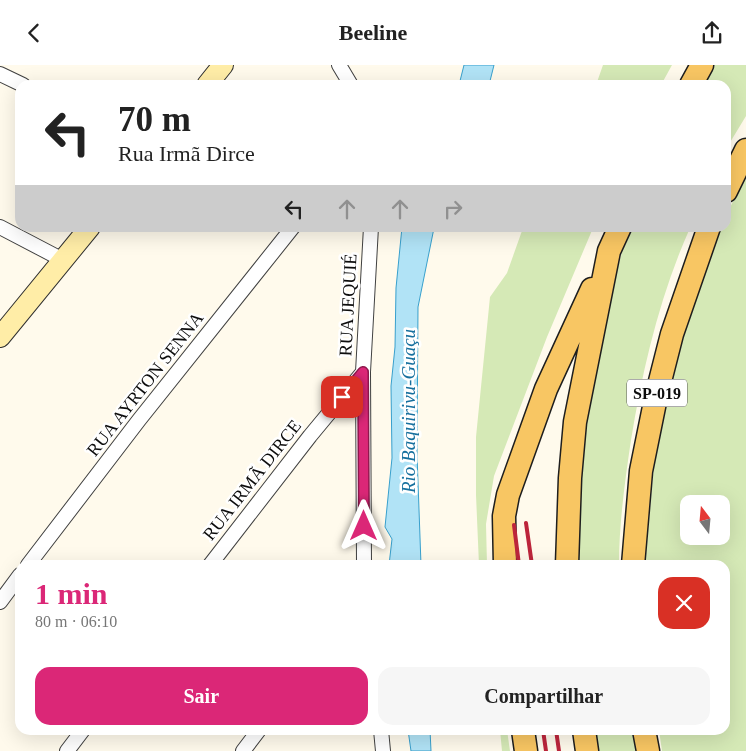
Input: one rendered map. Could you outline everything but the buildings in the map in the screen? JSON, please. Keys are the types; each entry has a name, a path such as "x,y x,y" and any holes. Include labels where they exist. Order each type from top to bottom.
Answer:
{"main road":[{"path":"211,80 223,65"},
{"path":"694,80 702,65"},
{"path":"731,181 746,150"},
{"path":"0,337 86,232"},
{"path":"505,560 504,516 508,495 546,389 618,232"},
{"name":"SP-019","path":"633,560 641,471 656,397 672,334 707,232"},
{"path":"567,560 570,478 575,422 609,251"},
{"path":"524,735 526,751"},
{"path":"585,735 587,751"},
{"path":"645,735 648,751"}],"street":[{"path":"339,65 348,80"},
{"path":"0,74 15,81"},
{"path":"0,227 63,260"},
{"name":"RUA AYRTON SENNA","path":"32,560 139,420 289,232"},
{"name":"RUA JEQUIÉ","path":"364,560 363,372 372,232"},
{"name":"RUA IRMÃ DIRCE","path":"214,560 310,436 363,372"},
{"path":"0,602 15,582"},
{"path":"67,751 79,735"},
{"path":"244,751 256,735"},
{"path":"381,735 383,751"}],"green space":[{"path":"603,65 672,65 664,80 598,80"},
{"path":"711,65 746,65 746,116 731,141 731,80 703,80"},
{"path":"746,174 746,751 662,751 660,735 730,735 730,560 645,560 656,442 669,382 709,252 719,232 731,232 731,206"},
{"path":"522,232 591,232 547,337 494,476 486,524 487,560 479,560 476,437 490,297 507,273"},
{"path":"631,232 688,232 661,305 641,385 625,486 619,560 577,560 578,477 585,423 606,311 622,252"},
{"path":"500,735 508,735 510,751 502,751"},
{"path":"594,735 633,735 636,751 597,751"}],"water":[{"path":"464,65 494,65 490,80 460,80"},
{"name":"Rio Baquirivu-Guaçu","path":"402,232 433,232 418,307 417,454 421,560 390,560 392,539 385,527 392,458 391,386 395,347 396,288"},
{"path":"409,735 430,735 431,751 411,751"}],"railway":[{"path":"526,523 531,560"},
{"path":"514,525 518,560"},
{"path":"544,735 546,751"},
{"path":"557,735 559,751"}],"route":[{"path":"342,397 363,372 364,526"}]}
